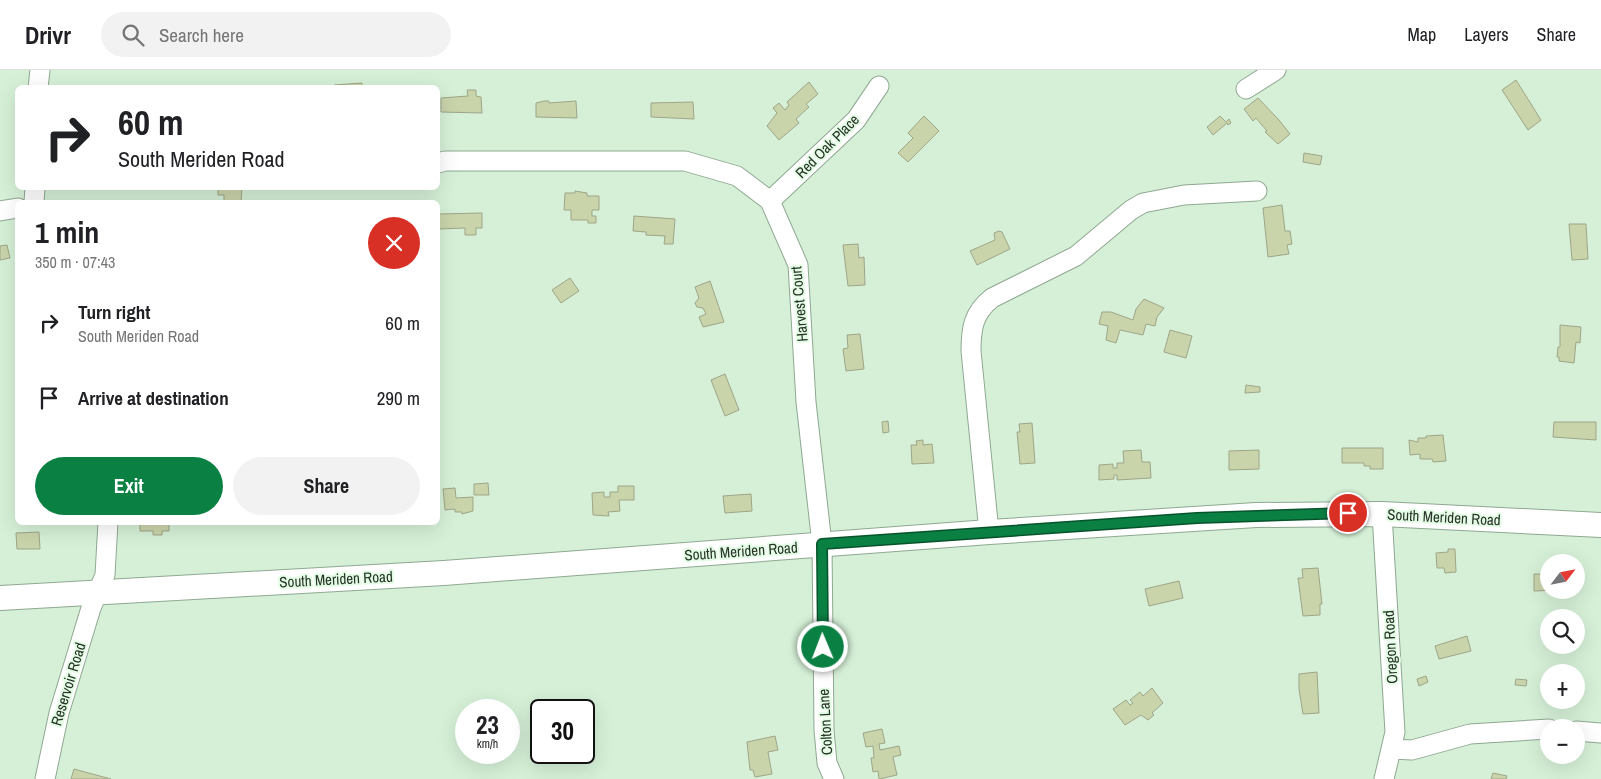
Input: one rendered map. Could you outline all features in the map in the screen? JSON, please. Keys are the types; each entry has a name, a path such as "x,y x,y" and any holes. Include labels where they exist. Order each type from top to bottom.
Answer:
{"main road":[{"name":"South Meriden Road","path":"0,598 444,573 989,532 1256,515 1382,514 1601,525"}],"street":[{"path":"38,85 40,70"},
{"path":"1246,89 1276,70"},
{"name":"Red Oak Place","path":"770,201 856,120 879,86"},
{"name":"Harvest Court","path":"440,162 685,161 737,176 770,201 798,265 806,402 822,544"},
{"path":"989,532 971,351 971,332 974,318 981,306 992,298 1076,256 1131,210 1143,204 1184,195 1258,191"},
{"path":"0,211 15,208"},
{"name":"Oregon Road","path":"1382,514 1395,732 1384,779"},
{"name":"Reservoir Road","path":"45,779 59,712 98,591 105,575 108,525"},
{"name":"Colton Lane","path":"822,544 824,730 827,763 834,779"},
{"path":"1391,749 1412,750 1470,734 1540,730"},
{"path":"1585,732 1601,733"}],"building":[{"path":"1516,80 1541,120 1528,130 1502,90"},
{"path":"809,82 818,94 806,104 809,107 796,119 799,123 779,140 767,126 777,113 773,108 779,103 785,110 789,105 787,102"},
{"path":"362,83 362,85 334,85"},
{"path":"467,90 476,90 476,96 481,97 482,113 441,112 441,98 468,96"},
{"path":"1258,98 1290,134 1278,144 1265,132 1267,131 1256,118 1253,121 1244,109"},
{"path":"549,101 549,103 576,101 577,118 536,117 536,103"},
{"path":"693,102 694,119 651,117 651,103"},
{"path":"924,116 939,131 908,162 898,153 913,138 908,133"},
{"path":"1220,116 1226,122 1229,119 1231,123 1228,125 1227,123 1213,135 1207,127"},
{"path":"1304,153 1322,156 1320,165 1303,162"},
{"path":"218,190 242,190 241,200 224,200 224,195 218,195"},
{"path":"575,191 587,193 587,196 599,196 599,210 592,210 592,216 596,216 596,223 588,223 588,220 571,220 571,210 564,210 565,193 575,193"},
{"path":"1282,205 1285,231 1290,231 1292,244 1287,245 1289,254 1268,257 1263,208"},
{"path":"482,213 482,228 476,228 476,235 465,235 465,228 440,229 440,214"},
{"path":"634,216 675,219 673,244 664,244 665,236 646,235 646,232 633,231"},
{"path":"1569,224 1586,224 1588,259 1572,260"},
{"path":"1002,232 1010,249 977,265 970,251 995,240 994,233"},
{"path":"858,244 859,258 864,257 865,285 848,286 843,245"},
{"path":"7,245 10,258 0,260 0,246"},
{"path":"570,278 579,291 561,303 552,290"},
{"path":"710,281 724,322 703,327 699,317 706,314 703,308 697,307 695,303 699,298 695,287"},
{"path":"1144,299 1164,308 1157,317 1155,326 1146,324 1143,335 1120,330 1116,343 1106,340 1108,326 1099,324 1102,312 1111,312 1133,320 1136,309"},
{"path":"1560,325 1581,327 1580,343 1576,342 1574,363 1559,361 1559,357 1557,357 1558,347 1560,347"},
{"path":"1170,330 1192,336 1186,358 1164,352"},
{"path":"860,334 864,369 846,371 843,349 848,348 847,335"},
{"path":"725,374 739,410 725,416 711,380"},
{"path":"1246,385 1260,387 1260,392 1245,393"},
{"path":"888,421 889,432 883,433 882,422"},
{"path":"1554,422 1596,422 1596,440 1553,437"},
{"path":"1032,423 1035,463 1020,464 1017,432 1020,432 1019,424"},
{"path":"1443,435 1446,461 1433,462 1432,459 1420,459 1420,454 1410,455 1409,440 1418,442 1418,438"},
{"path":"923,440 923,445 932,444 934,463 912,464 911,445 917,445 916,441"},
{"path":"1342,448 1383,448 1383,469 1370,469 1370,466 1364,466 1364,463 1342,463"},
{"path":"1141,450 1142,462 1150,462 1151,478 1117,480 1117,475 1114,475 1114,479 1099,480 1099,465 1113,464 1113,468 1117,468 1117,463 1124,463 1123,451"},
{"path":"1259,450 1259,469 1229,470 1229,451"},
{"path":"488,483 489,495 474,495 474,484"},
{"path":"618,486 634,486 634,500 619,500 620,511 608,512 609,516 593,515 592,493 604,492 604,497 610,497 610,492 618,492"},
{"path":"455,488 456,498 473,497 473,511 462,514 462,512 455,512 455,509 445,510 443,489"},
{"path":"751,494 752,511 725,513 723,496"},
{"path":"140,525 169,525 169,531 162,531 162,535 153,535 153,531 140,531"},
{"path":"39,532 40,549 17,549 16,533"},
{"path":"1448,549 1455,549 1456,572 1445,573 1444,568 1437,568 1436,553 1448,552"},
{"path":"1318,568 1322,604 1320,604 1320,615 1303,616 1298,578 1303,578 1302,569"},
{"path":"1534,574 1540,574 1540,591 1534,591"},
{"path":"1179,581 1183,598 1149,606 1145,589"},
{"path":"1467,636 1471,651 1439,659 1435,646"},
{"path":"1317,672 1319,713 1303,714 1299,674"},
{"path":"1426,676 1428,682 1419,686 1417,679"},
{"path":"1516,679 1527,680 1526,686 1515,685"},
{"path":"1152,688 1163,703 1152,713 1154,715 1148,720 1141,715 1125,725 1113,709 1126,700 1130,705 1133,703 1130,700 1140,692 1143,696"},
{"path":"882,729 885,743 879,744 880,750 899,746 901,755 893,757 897,775 879,779 878,771 873,772 871,758 874,758 873,746 866,747 863,733"},
{"path":"775,736 778,750 768,752 772,774 755,777 753,770 750,770 747,742"},
{"path":"74,769 111,779 71,779"},
{"path":"1493,773 1507,776 1506,779 1491,779"}],"route":[{"path":"823,647 822,544 1197,518 1348,513"}]}
